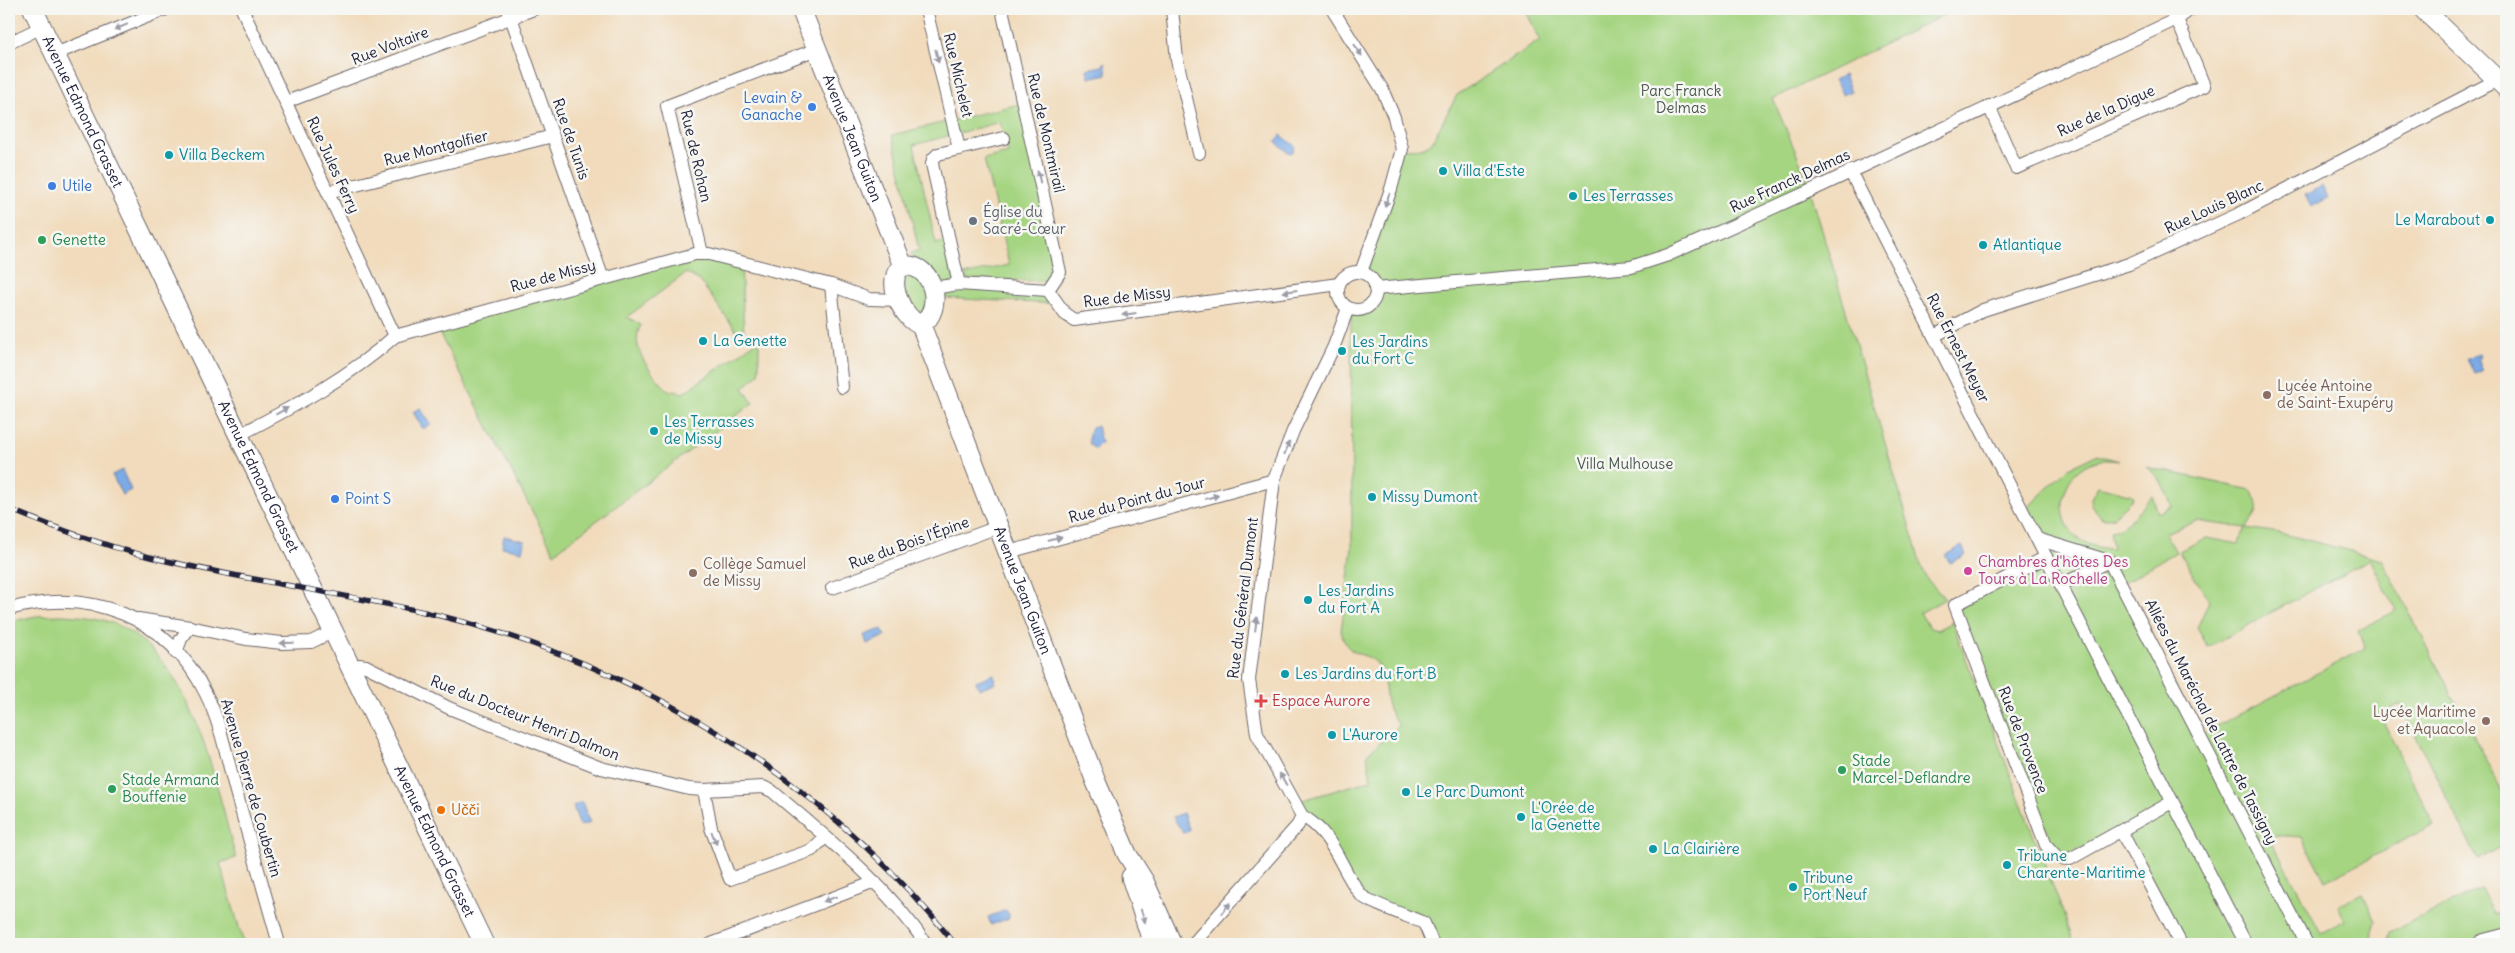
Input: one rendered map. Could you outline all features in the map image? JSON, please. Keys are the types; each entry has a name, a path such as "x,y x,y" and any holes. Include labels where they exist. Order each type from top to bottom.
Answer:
{"main road":[{"name":"Avenue Edmond Grasset","path":"33,9 484,944"},
{"name":"Avenue Jean Guiton","path":"801,9 902,266"},
{"path":"2423,9 2502,84"},
{"path":"902,266 915,268 934,288 935,299 932,314 921,325 911,318 898,300 895,274 902,266"},
{"name":"Avenue Jean Guiton","path":"921,325 1096,782 1127,854 1144,881 1172,944"},
{"name":"Avenue Jean Guiton","path":"1127,854 1133,886 1153,944"},
{"path":"2483,944 2506,938"}],"street":[{"path":"54,54 166,9"},
{"name":"Rue Jules Ferry","path":"242,9 395,336"},
{"name":"Rue Voltaire","path":"286,102 509,13 534,9"},
{"name":"Rue Michelet","path":"926,9 959,149"},
{"name":"Rue de Montmirail","path":"1002,9 1060,272 1048,290"},
{"path":"1172,9 1177,60 1199,153"},
{"path":"1332,9 1382,89 1394,117 1402,149 1391,189 1361,272"},
{"name":"Rue Franck Delmas","path":"1376,289 1631,267 1668,255 2177,19 2191,9"},
{"name":"Rue de Tunis","path":"509,13 603,280"},
{"name":"Rue de la Digue","path":"1989,106 2016,168 2204,86 2177,19"},
{"path":"9,43 42,27"},
{"name":"Rue de Rohan","path":"702,253 667,106 817,49"},
{"name":"Rue Louis Blanc","path":"1934,336 1983,310 2128,264 2214,226 2502,84"},
{"name":"Rue Montgolfier","path":"328,192 552,136"},
{"path":"959,284 932,164 933,159 938,154 1004,138"},
{"name":"Rue Ernest Meyer","path":"1850,171 2036,539"},
{"name":"Rue de Missy","path":"239,435 298,402 372,356 395,336 702,253 832,285 869,299 898,300"},
{"path":"1361,272 1371,278 1376,289 1373,301 1367,307 1358,310 1348,308 1338,295 1339,284 1350,273 1361,272"},
{"path":"934,288 959,284 1048,290"},
{"name":"Rue de Missy","path":"1048,290 1064,314 1074,320 1339,284"},
{"path":"832,285 842,387"},
{"name":"Rue du Général Dumont","path":"1302,816 1257,734 1249,689 1274,480 1293,431 1334,346 1348,308"},
{"name":"Rue du Point du Jour","path":"1008,552 1274,480"},
{"name":"Rue du Bois l'Épine","path":"832,588 987,531 998,525"},
{"path":"2036,539 2246,944"},
{"path":"2036,539 2109,561"},
{"name":"Rue de Provence","path":"2046,557 1955,605 2046,845 2058,858 2070,859 2172,802"},
{"path":"2061,585 2109,561"},
{"name":"Allées du Maréchal de Lattre de Tassigny","path":"2109,561 2308,944"},
{"name":"Avenue Pierre de Coubertin","path":"9,609 24,605 66,602 99,606 136,618 176,653 196,676 214,714 279,944"},
{"path":"136,618 246,639 282,643 311,642 334,631"},
{"path":"176,653 181,640 190,627"},
{"name":"Rue du Docteur Henri Dalmon","path":"352,668 359,664 366,666 449,708 601,768 641,779 704,790 763,787 772,791 876,882 926,944"},
{"path":"704,790 711,828 730,878 812,850 825,837"},
{"path":"1193,944 1298,825 1302,816 1320,828 1362,896 1424,923 1434,944"},
{"path":"2121,831 2181,944"},
{"path":"711,944 876,882"}],"green space":[{"path":"1525,9 1956,9 1773,99 1806,176 1921,565 1927,579 1945,599 1920,613 1930,628 1937,630 1952,622 2075,944 1433,944 1424,923 1362,897 1296,802 1371,780 1367,754 1399,726 1389,709 1383,676 1379,666 1374,661 1348,647 1341,631 1352,548 1351,309 1367,307 1374,297 1374,283 1366,275 1402,149 1421,148 1432,142 1457,95 1540,40"},
{"path":"1023,103 1060,272 1045,281 968,280 964,275 1009,265 984,159 1008,153 1000,122 914,145 936,244 949,240 959,284 1048,290 1058,304 943,298 937,277 910,254 919,250 892,135"},
{"path":"695,254 741,262 744,335 740,336 700,281 686,273 627,317 641,325 637,343 640,351 649,368 668,390 683,393 759,340 759,374 743,388 753,403 554,553 435,325"},
{"path":"915,268 934,306 911,318 899,269"},
{"path":"2096,455 2120,461 2099,460 2093,462 2082,467 2067,485 2063,508 2065,520 2079,539 2095,546 2113,549 2110,531 2128,522 2152,496 2158,513 2172,507 2159,480 2146,467 2251,490 2256,502 2257,511 2246,528 2280,533 2382,559 2506,799 2506,844 2478,860 2400,704 2380,715 2434,825 2325,881 2302,837 2270,835 2268,843 2273,844 2321,933 2345,920 2338,906 2362,893 2376,921 2369,944 2181,944 2121,831 2058,858 1955,605 2046,557 2023,512 2067,469","holes":["2197,521 2245,528 2239,544 2206,538 2179,551 2209,601 2197,628 2208,647 2370,559 2396,610 2358,631 2365,648 2200,735 2121,584 2176,552 2165,533"]},
{"path":"2098,486 2132,495 2133,498 2112,518 2102,518 2091,505 2091,498"},
{"name":"Stade Armand Bouffenie","path":"61,615 104,620 117,625 144,642 166,666 184,695 210,760 236,858 220,863 244,944 9,944 9,622 36,616"},
{"path":"2481,888 2495,915 2506,909 2506,938 2483,944 2387,944 2390,932"}],"water":[{"path":"1105,62 1107,74 1089,78 1087,69 1102,66"},
{"path":"1844,75 1851,91 1843,95 1834,80"},
{"path":"1281,135 1295,146 1293,152 1289,153 1276,142"},
{"path":"2322,186 2328,198 2311,207 2305,195"},
{"path":"2479,354 2480,357 2477,359 2482,371 2474,374 2467,358"},
{"path":"420,408 431,424 423,429 413,412"},
{"path":"1097,426 1101,443 1095,449 1090,445 1089,438 1090,429"},
{"path":"122,470 131,490 122,495 112,475"},
{"path":"504,536 525,541 522,551 502,547"},
{"path":"1962,546 1966,555 1950,563 1945,555"},
{"path":"882,629 885,636 867,644 864,635"},
{"path":"994,674 995,683 979,689 976,681"},
{"path":"582,802 590,823 580,826 573,806"},
{"path":"1183,813 1190,831 1183,833 1173,817"},
{"path":"1006,910 1009,918 991,925 988,917"}],"railway":[{"path":"9,509 126,551 231,575 424,612 501,633 576,660 649,694 718,733 783,778 845,828 902,883 955,944"}],"place":[{"name":"Levain & Ganache","path":"812,107"},
{"name":"Villa Beckem","path":"169,155"},
{"name":"Villa d'Este","path":"1443,171"},
{"name":"Utile","path":"52,186"},
{"name":"Les Terrasses","path":"1573,196"},
{"name":"Le Marabout","path":"2490,220"},
{"name":"Église du Sacré-Cœur","path":"973,221"},
{"name":"Genette","path":"42,240"},
{"name":"Atlantique","path":"1983,245"},
{"name":"La Genette","path":"703,341"},
{"name":"Les Jardins du Fort C","path":"1342,351"},
{"name":"Lycée Antoine de Saint-Exupéry","path":"2267,395"},
{"name":"Les Terrasses de Missy","path":"654,431"},
{"name":"Missy Dumont","path":"1372,497"},
{"name":"Point S","path":"335,499"},
{"name":"Chambres d'hôtes Des Tours à La Rochelle","path":"1968,571"},
{"name":"Collège Samuel de Missy","path":"693,573"},
{"name":"Les Jardins du Fort A","path":"1308,600"},
{"name":"Les Jardins du Fort B","path":"1285,674"},
{"name":"Espace Aurore","path":"1261,701"},
{"name":"Lycée Maritime et Aquacole","path":"2486,721"},
{"name":"L'Aurore","path":"1332,735"},
{"name":"Stade Marcel-Deflandre","path":"1842,770"},
{"name":"Stade Armand Bouffenie","path":"112,789"},
{"name":"Le Parc Dumont","path":"1406,792"},
{"name":"Učči","path":"441,810"},
{"name":"L'Orée de la Genette","path":"1521,817"},
{"name":"La Clairière","path":"1653,849"},
{"name":"Tribune Charente-Maritime","path":"2007,865"},
{"name":"Tribune Port Neuf","path":"1793,887"}],"park label":[{"name":"Parc Franck Delmas","path":"1681,100"},
{"name":"Villa Mulhouse","path":"1625,464"}]}
